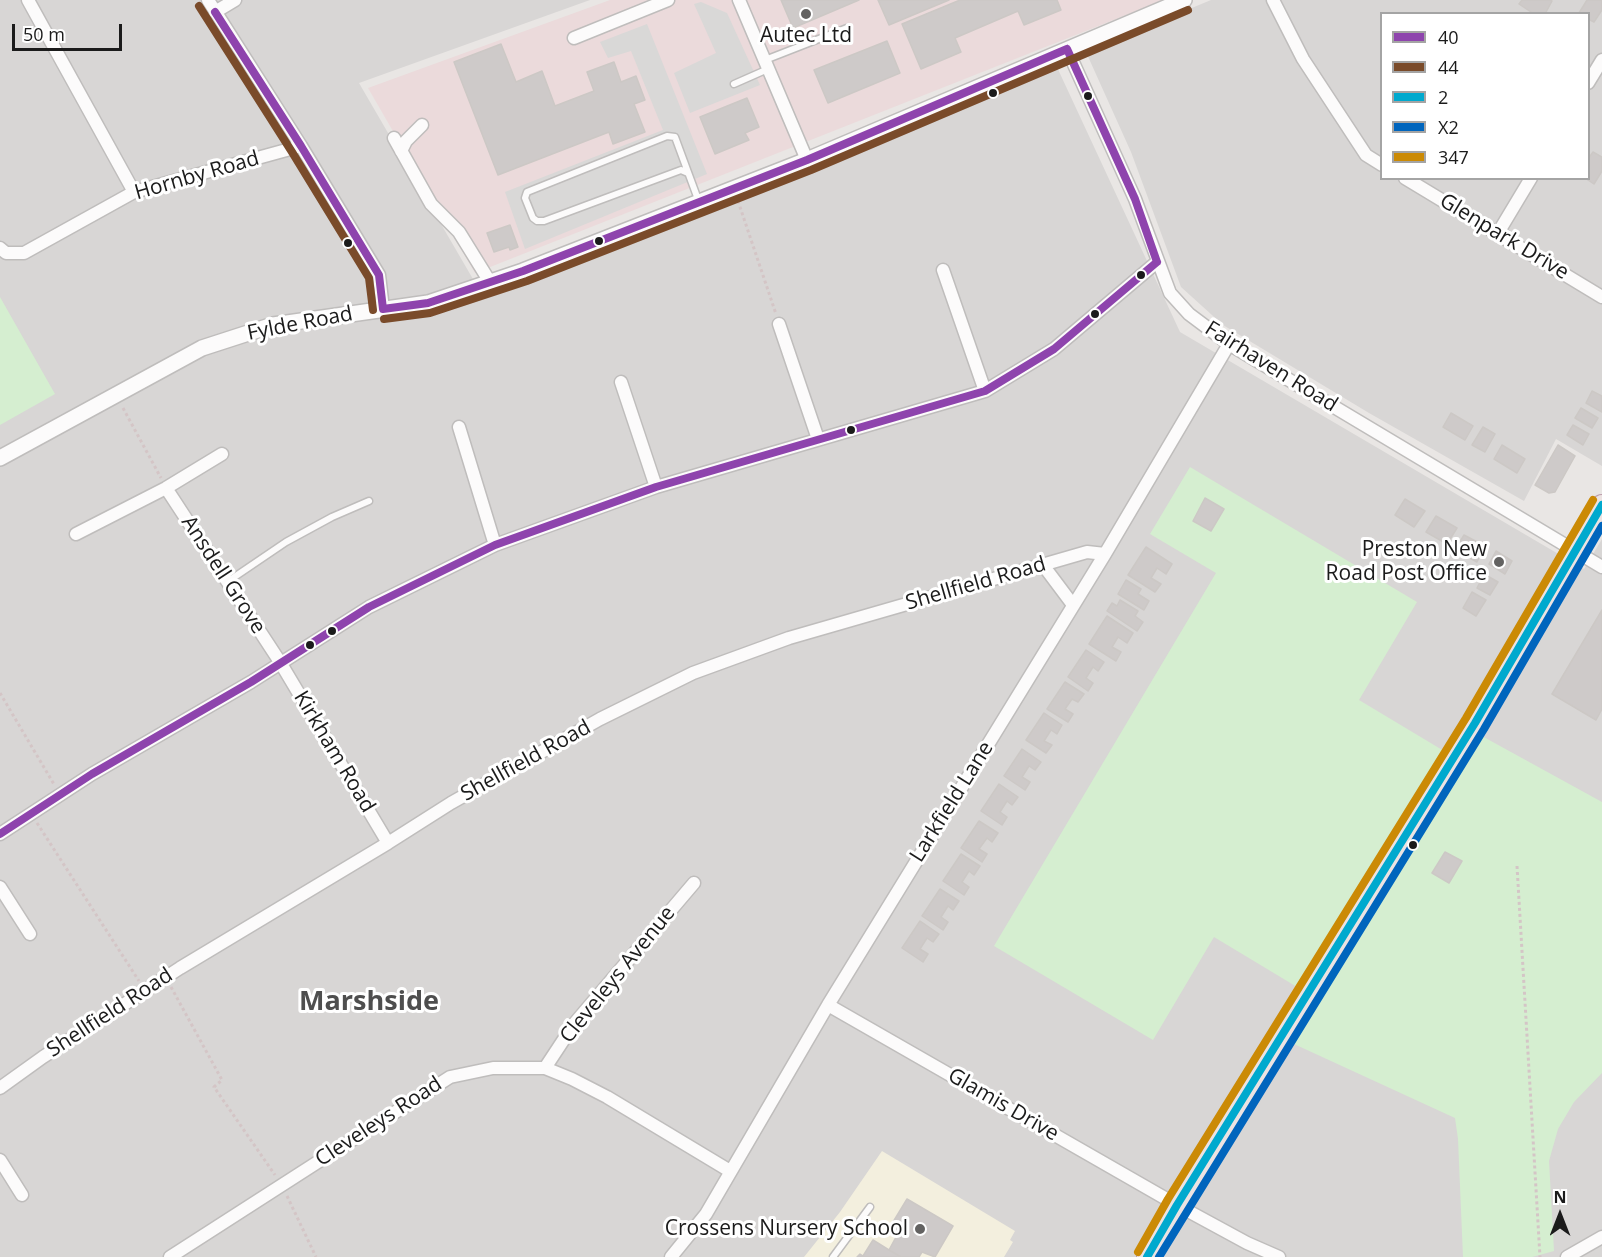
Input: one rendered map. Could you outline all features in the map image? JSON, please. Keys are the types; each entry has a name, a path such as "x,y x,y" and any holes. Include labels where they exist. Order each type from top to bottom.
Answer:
{"highway":[{"path":"1147,1257 1475,723 1602,505"}],"street":[{"path":"28,0 134,192"},
{"path":"208,0 301,146 379,275 383,309"},
{"path":"215,12 235,0"},
{"path":"574,38 668,0"},
{"path":"739,0 807,159"},
{"name":"Fylde Road","path":"0,458 202,348 273,325 428,303 490,282 734,189 1184,0"},
{"path":"1273,0 1304,59 1366,155 1380,164"},
{"name":"Fairhaven Road","path":"1067,49 1135,199 1170,293 1189,314 1229,344 1602,567"},
{"path":"1590,80 1602,60"},
{"path":"401,151 406,141 422,125"},
{"path":"394,138 431,204 459,232 490,282"},
{"name":"Hornby Road","path":"0,248 6,253 24,253 134,192 301,146"},
{"name":"Glenpark Drive","path":"1408,180 1602,297"},
{"path":"1498,233 1530,180"},
{"path":"0,834 92,774 251,682 369,607 495,545 656,487 985,391 1054,349 1157,262"},
{"path":"943,270 985,391"},
{"path":"779,324 818,439"},
{"name":"Larkfield Lane","path":"671,1257 705,1214 828,1005 1105,554 1229,344"},
{"path":"621,382 656,487"},
{"path":"459,427 495,545"},
{"path":"76,534 166,488 222,454"},
{"name":"Ansdell Grove","path":"166,488 280,662"},
{"name":"Shellfield Road","path":"0,1088 145,990 451,803 600,719 693,673 789,639 1087,552 1105,554"},
{"path":"1043,565 1074,605"},
{"name":"Kirkham Road","path":"280,662 388,843"},
{"name":"Cleveleys Avenue","path":"545,1068 574,1024 694,883"},
{"path":"0,887 30,934"},
{"name":"Glamis Drive","path":"828,1005 1247,1243 1279,1257"},
{"name":"Cleveleys Road","path":"170,1257 450,1077 493,1068 545,1068 572,1079 607,1097 730,1171"},
{"path":"0,1160 22,1195"},
{"path":"1567,1257 1602,1237"}],"lane":[{"path":"734,84 766,65 848,28"},
{"path":"688,173 681,170 544,221 537,221 533,218 525,198 527,192 667,136 675,136 699,202"},
{"path":"227,582 286,542 332,517 369,501"},
{"path":"833,1257 870,1207"}],"path":[{"path":"734,189 779,324"},
{"path":"116,394 166,488"},
{"path":"0,693 60,795"},
{"path":"31,814 145,990"},
{"path":"1517,867 1540,1257"},
{"path":"166,977 222,1080 214,1087 282,1184 316,1257"}],"shaded area":[{"path":"0,0 590,0 359,83 484,298 1056,65 1180,332 1584,569 1602,539 1602,1257 0,1257"},
{"path":"610,0 1164,0 475,273 368,88"},
{"path":"1211,0 1602,0 1602,466 1556,439 1524,501 1369,413 1223,325 1181,287 1131,152 1086,52"},
{"path":"701,2 727,13 760,85 690,113 674,73 716,53 694,4"},
{"path":"647,24 707,174 525,249 505,192 663,130 631,51 608,58 600,42"},
{"path":"882,1151 1015,1231 1010,1240 1013,1242 1004,1257 804,1257 840,1212"}],"green space":[{"path":"0,297 55,394 0,425"},
{"path":"1190,467 1417,602 1359,700 1444,751 1302,990 1214,937 1153,1040 994,946 1216,573 1150,534"},
{"path":"1480,735 1602,802 1602,1073 1574,1102 1558,1129 1549,1161 1554,1251 1532,1257 1463,1257 1455,1118 1294,1044"}],"building":[{"name":"Autec Ltd","path":"781,0 859,0 793,28"},
{"path":"878,0 949,0 889,25"},
{"path":"960,0 1057,0 1061,10 1024,25 1018,11 955,38 961,52 921,69 902,24"},
{"path":"1522,0 1552,1 1546,12 1531,12 1519,4"},
{"path":"1587,0 1602,0 1602,10 1594,22 1590,20 1590,12 1580,12"},
{"path":"887,41 900,73 828,103 814,70"},
{"path":"501,44 516,82 542,71 555,106 594,91 587,72 614,62 621,82 636,76 645,100 634,104 645,132 613,144 609,132 498,175 454,62"},
{"path":"747,98 759,127 745,133 749,140 715,154 700,117"},
{"path":"1593,152 1602,157 1602,171 1594,184 1588,180 1590,180 1590,156"},
{"path":"510,225 518,247 510,250 509,247 494,252 487,233"},
{"path":"1592,391 1602,396 1602,412 1586,403"},
{"path":"1581,408 1598,418 1592,428 1575,418"},
{"path":"1451,413 1473,426 1465,440 1443,427"},
{"path":"1573,425 1589,434 1583,445 1567,435"},
{"path":"1483,427 1495,434 1485,452 1472,445"},
{"path":"1502,445 1525,459 1517,473 1494,459"},
{"path":"1558,445 1575,456 1555,492 1549,493 1535,485"},
{"path":"1205,498 1224,509 1211,531 1193,521"},
{"path":"1405,499 1425,511 1414,527 1395,515"},
{"path":"1436,516 1457,528 1447,544 1426,532"},
{"path":"1464,535 1485,546 1477,562 1455,550"},
{"path":"1146,547 1172,564 1166,574 1157,568 1151,578 1161,584 1155,592 1128,575"},
{"path":"1496,551 1512,561 1505,574 1489,564"},
{"path":"1484,574 1498,582 1490,595 1477,588"},
{"path":"1126,580 1141,589 1138,594 1149,601 1144,610 1118,594"},
{"path":"1472,592 1486,600 1476,616 1463,608"},
{"path":"1120,600 1138,611 1135,616 1143,622 1137,631 1107,611 1112,603 1117,606"},
{"path":"1602,610 1602,709 1596,720 1552,694"},
{"path":"1107,616 1133,633 1127,643 1118,637 1112,647 1121,652 1116,661 1089,644"},
{"path":"1086,650 1104,662 1098,671 1093,667 1086,678 1093,683 1088,691 1068,677"},
{"path":"1065,682 1084,694 1078,702 1072,699 1065,709 1073,714 1068,722 1047,709"},
{"path":"1044,713 1062,725 1057,734 1051,730 1044,741 1052,745 1046,753 1026,740"},
{"path":"1022,749 1041,762 1035,770 1029,766 1022,777 1030,782 1025,790 1004,776"},
{"path":"999,784 1018,797 1012,805 1007,801 1000,812 1007,817 1002,825 981,811"},
{"path":"979,821 998,833 992,842 987,838 979,849 987,854 982,862 961,848"},
{"path":"1445,852 1462,861 1449,883 1432,873"},
{"path":"961,854 980,866 974,875 969,871 962,882 969,887 964,895 943,881"},
{"path":"940,889 959,901 953,910 948,906 941,917 948,922 943,930 922,916"},
{"path":"920,921 939,934 933,942 927,938 920,949 928,954 923,962 902,948"},
{"name":"Crossens Nursery School","path":"907,1199 953,1226 935,1257 922,1252 919,1257 901,1257 889,1250 896,1237 887,1232"},
{"path":"873,1240 901,1257 857,1257 860,1254 863,1256"}],"transit line":[{"name":"44","path":"199,6 369,278 373,310"},
{"name":"44","path":"384,319 430,313 527,281 811,170 1188,10"},
{"name":"40","path":"215,12 301,146 379,275 383,309"},
{"name":"40","path":"1067,49 1135,199 1157,262"},
{"name":"40","path":"383,309 428,303 523,271 807,160 1067,49"},
{"name":"40","path":"0,834 92,774 251,682 369,607 495,545 656,487 985,391 1054,349 1157,262"},
{"name":"347","path":"1138,1252 1168,1199 1466,718 1593,500"},
{"name":"2","path":"1147,1257 1475,723 1602,505"},
{"name":"X2","path":"1159,1257 1484,729 1602,526"}],"place":[{"name":"Autec Ltd","path":"806,14"},
{"name":"Preston New Road Post Office","path":"1499,562"},
{"name":"Crossens Nursery School","path":"920,1229"}],"district":[{"name":"Marshside","path":"369,1002"}]}
